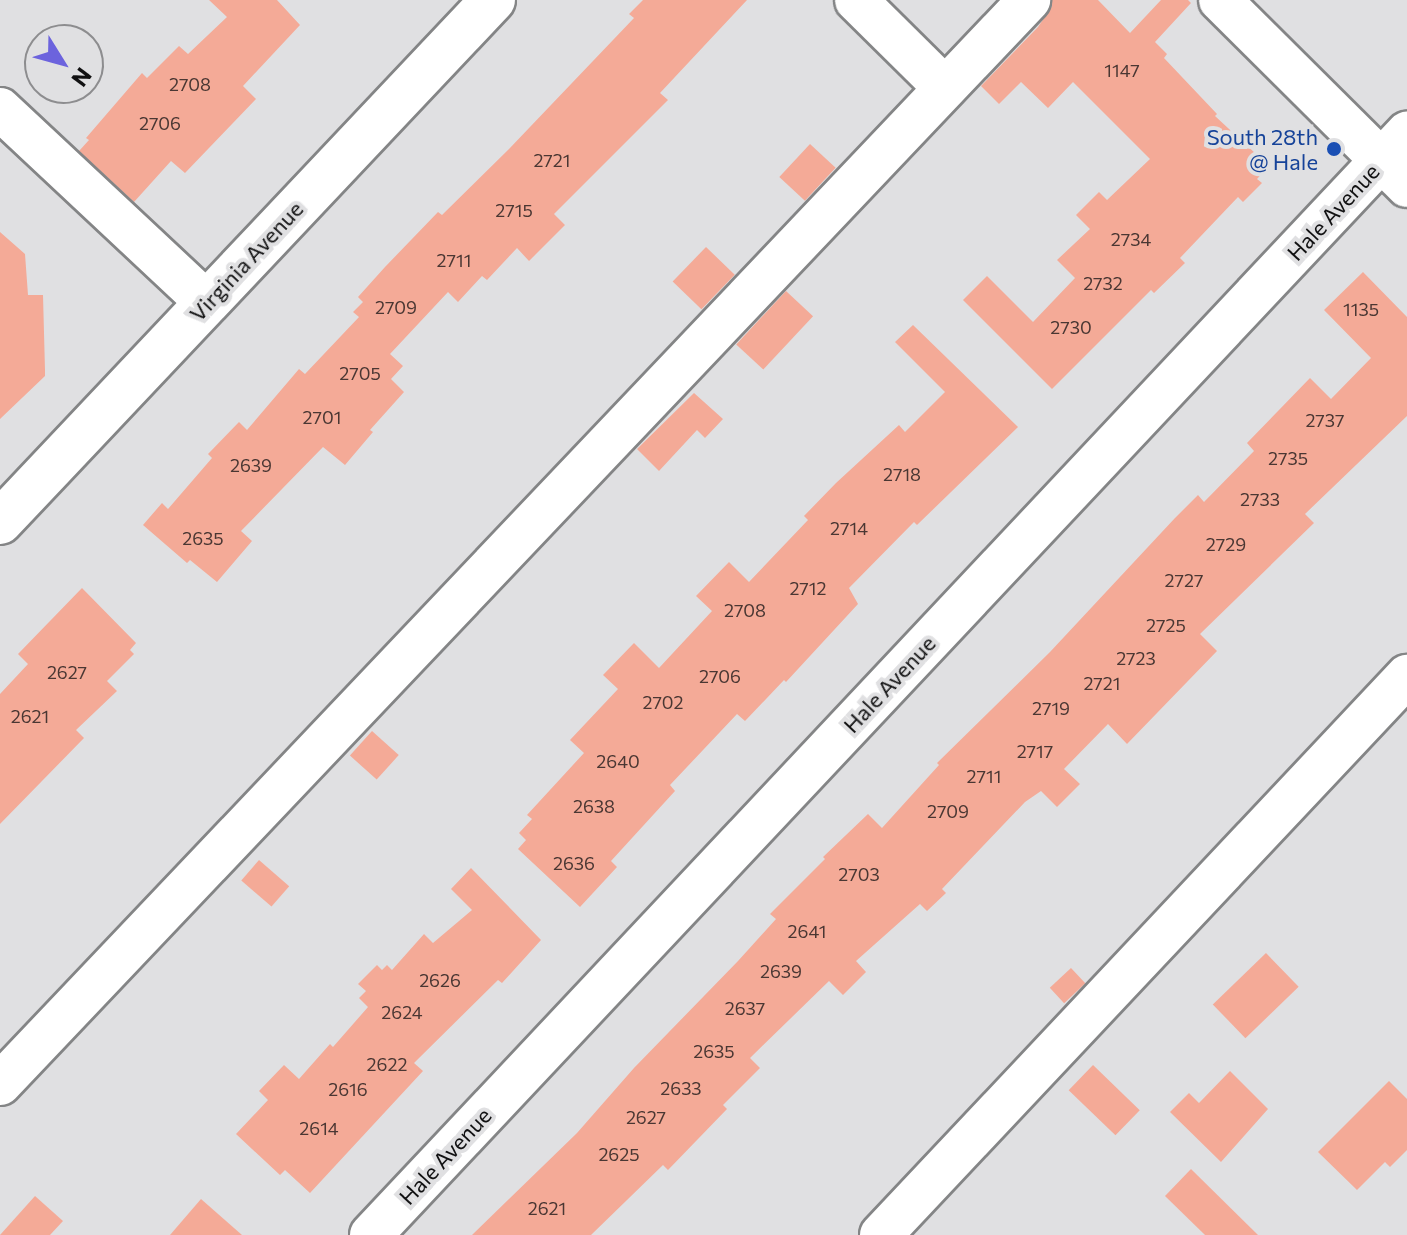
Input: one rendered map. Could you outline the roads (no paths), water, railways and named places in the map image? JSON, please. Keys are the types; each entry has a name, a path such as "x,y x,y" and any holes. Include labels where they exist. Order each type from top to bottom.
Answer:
{"main road":[{"name":"Virginia Avenue","path":"1,519 493,0"}],"street":[{"path":"856,0 945,88"},
{"path":"0,1084 1029,0"},
{"path":"1220,0 1398,160"},
{"path":"0,109 16,138 207,303"},
{"name":"Hale Avenue","path":"371,1235 1398,160"},
{"path":"881,1235 1407,676"}],"place":[{"name":"South 28th @ Hale","path":"1334,149"}]}
